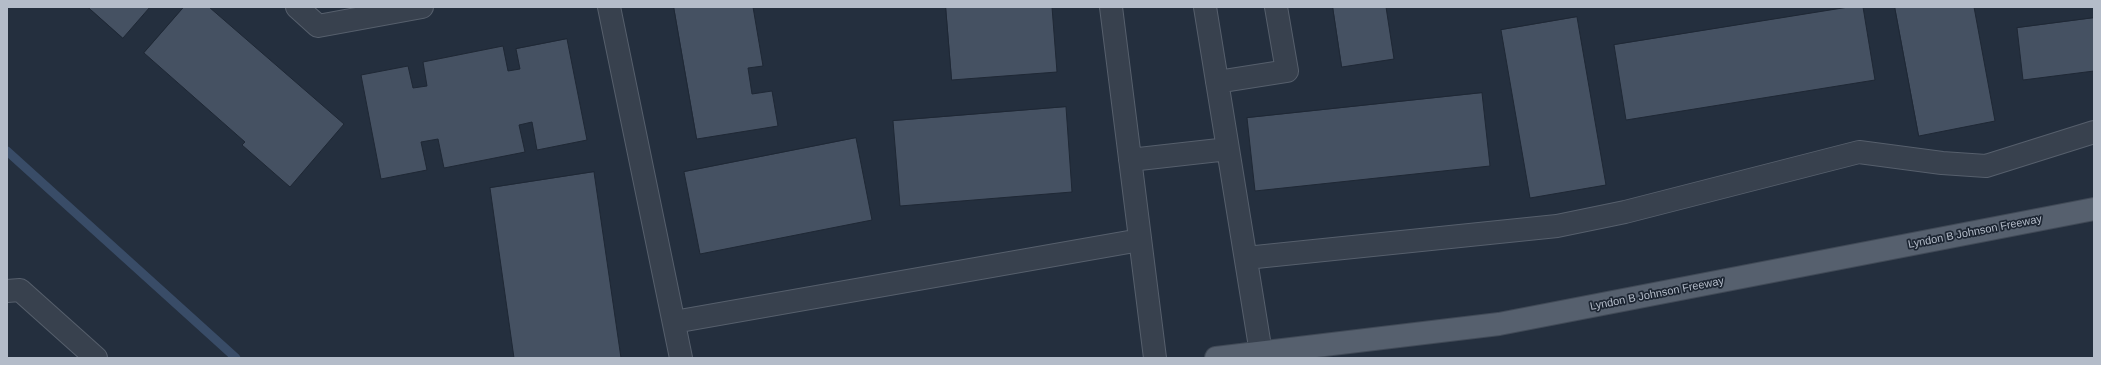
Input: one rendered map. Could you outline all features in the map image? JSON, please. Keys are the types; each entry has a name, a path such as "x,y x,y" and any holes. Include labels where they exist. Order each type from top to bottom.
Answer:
{"main road":[{"name":"Lyndon B Johnson Freeway","path":"1216,358 1499,324 2094,209"}],"lane":[{"path":"297,7 318,26 422,7"},
{"path":"609,7 681,358"},
{"path":"1111,7 1155,358"},
{"path":"1205,7 1261,353"},
{"path":"1217,82 1287,71 1276,7"},
{"path":"1246,258 1557,226 1625,212 1860,152 1942,163 1986,166 2094,132"},
{"path":"1130,160 1228,149"},
{"path":"674,322 1140,240"},
{"path":"7,291 20,290 96,358"}],"building":[{"path":"88,7 150,7 123,38"},
{"path":"184,7 209,7 344,124 290,187 242,145 245,142 144,53"},
{"path":"674,7 753,7 763,66 748,68 752,94 772,91 778,126 697,139"},
{"path":"946,7 1052,7 1057,72 952,80"},
{"path":"1333,7 1386,7 1394,59 1342,67"},
{"path":"1849,7 1863,7 1875,80 1626,120 1614,45"},
{"path":"1895,7 1974,7 1995,121 1919,136"},
{"path":"1577,17 1606,185 1530,198 1501,30"},
{"path":"2094,18 2094,71 2023,80 2017,28"},
{"path":"567,39 587,140 537,150 532,122 519,125 525,152 444,168 438,139 421,142 427,170 381,179 361,75 408,66 413,88 427,86 423,62 503,46 508,71 520,69 516,49"},
{"path":"1482,93 1490,166 1255,191 1247,118"},
{"path":"1066,107 1072,192 900,206 893,121"},
{"path":"856,138 872,220 700,254 684,172"},
{"path":"594,172 621,358 514,358 490,188"}],"waterway":[{"path":"7,151 236,358"}]}
